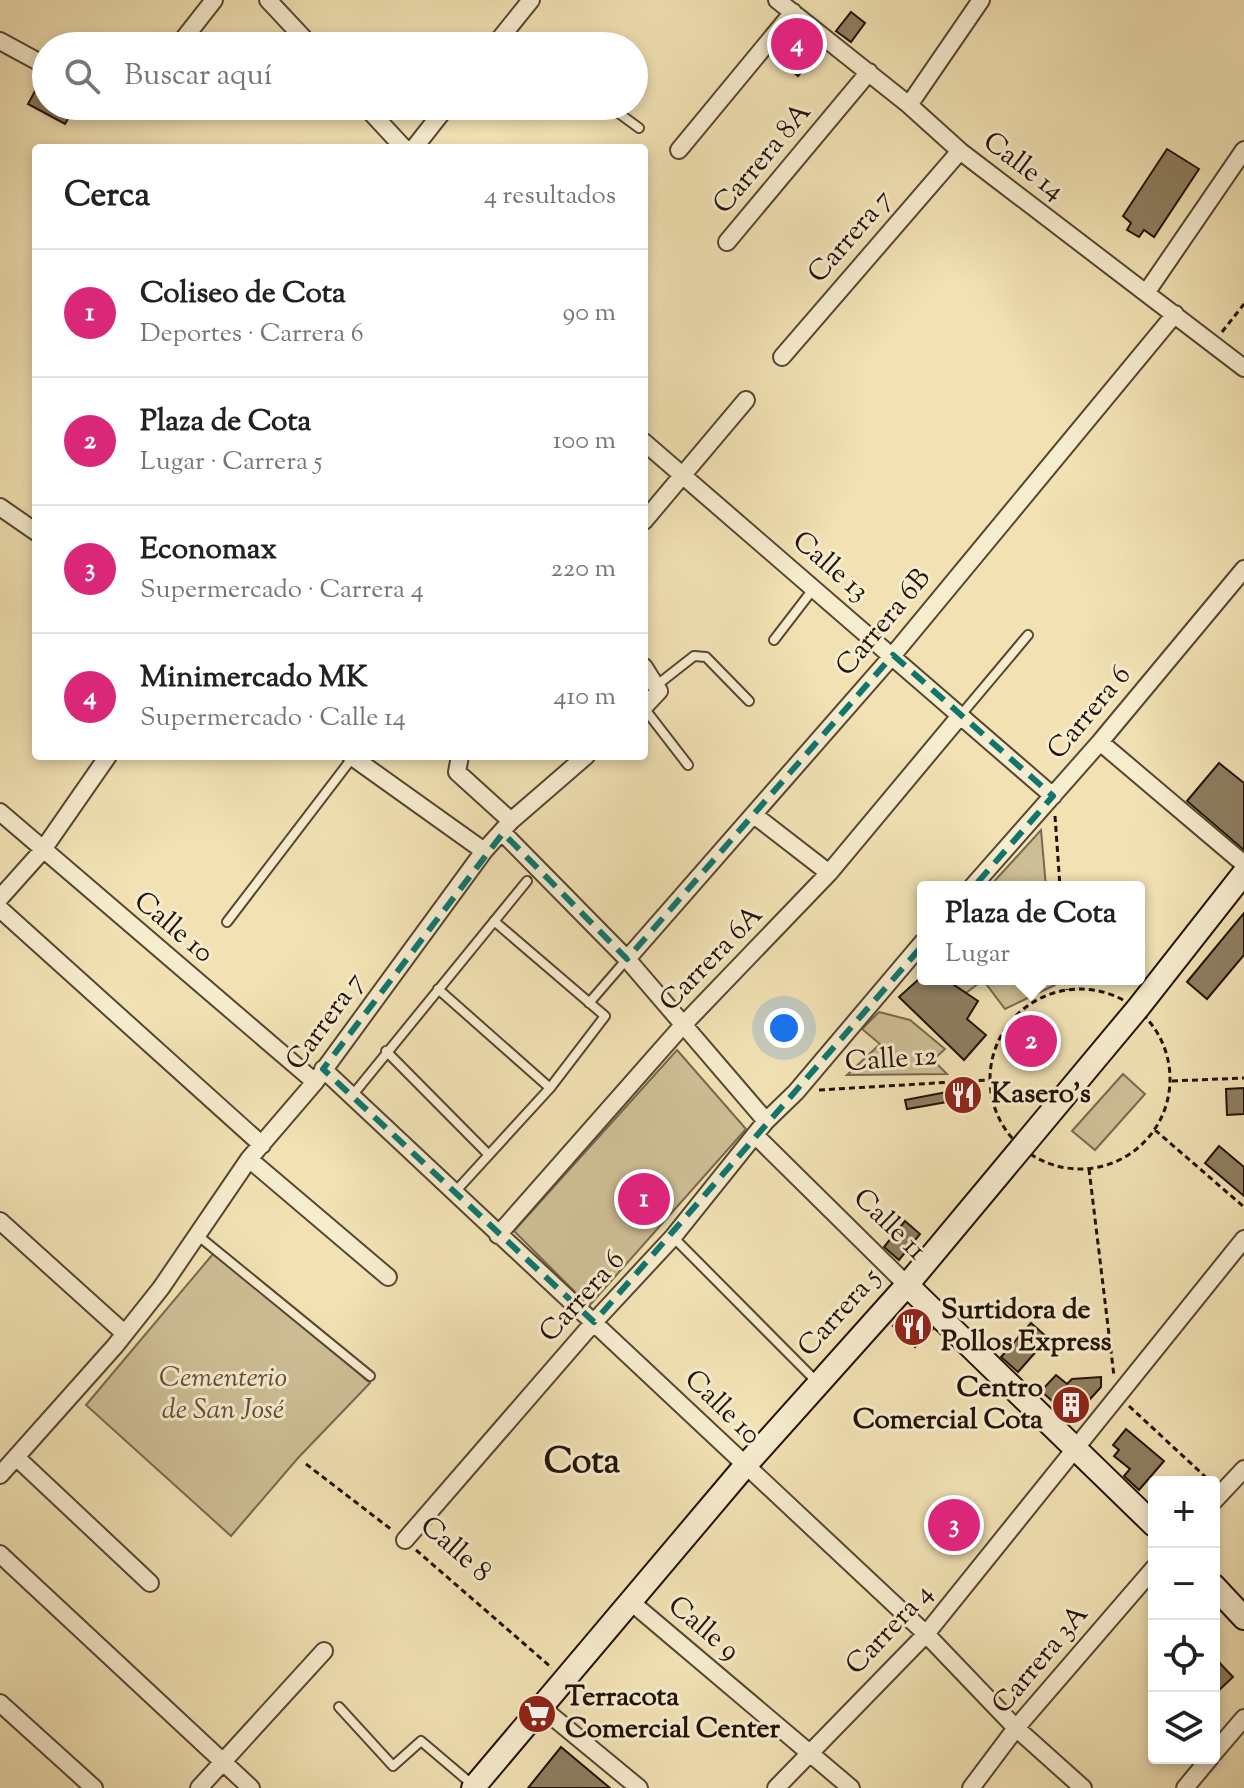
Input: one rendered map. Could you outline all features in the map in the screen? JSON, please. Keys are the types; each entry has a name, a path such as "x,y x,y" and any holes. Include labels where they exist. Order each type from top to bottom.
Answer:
{"main road":[{"name":"Carrera 5","path":"474,1787 745,1466 907,1285 1138,1008 1244,873"},
{"name":"Calle 11","path":"907,1285 1148,1519"},
{"path":"1220,1592 1244,1618"}],"street":[{"path":"189,32 214,0"},
{"path":"268,0 298,32"},
{"path":"506,32 531,0"},
{"name":"Calle 14","path":"777,0 909,105 960,151 1214,342 1244,368"},
{"path":"909,105 981,0"},
{"path":"679,150 793,12"},
{"path":"0,41 32,58"},
{"name":"Carrera 8A","path":"727,242 869,72"},
{"path":"378,120 400,144"},
{"path":"417,144 436,120"},
{"path":"1146,293 1244,150"},
{"name":"Carrera 7","path":"782,357 960,151"},
{"name":"Carrera 6B","path":"627,959 893,655 1175,314"},
{"path":"648,516 746,400"},
{"name":"Calle 13","path":"648,445 1053,796"},
{"path":"0,507 32,529"},
{"name":"Carrera 6","path":"977,881 1100,742 1244,569"},
{"path":"648,673 658,688 648,702"},
{"name":"Carrera 6A","path":"498,1235 683,1025 829,873 960,716"},
{"path":"1100,742 1244,864"},
{"path":"0,898 42,851 105,760"},
{"path":"356,760 484,851"},
{"path":"459,760 457,772 627,959 766,1121"},
{"name":"Carrera 7","path":"0,1475 115,1346 123,1332 161,1288 195,1233 249,1159 319,1075 484,851 582,760"},
{"name":"Calle 10","path":"0,812 42,851 319,1075 351,1097 926,1634 1016,1728 1083,1788"},
{"path":"754,815 829,873"},
{"path":"0,909 262,1145"},
{"name":"Carrera 6","path":"405,1540 594,1322 673,1237 766,1121 796,1092 917,949"},
{"name":"Calle 11","path":"755,1135 907,1285"},
{"path":"249,1159 388,1277"},
{"path":"0,1221 123,1332"},
{"name":"Carrera 4","path":"776,1788 926,1634 1075,1445 1244,1239"},
{"path":"16,1457 150,1583"},
{"path":"1220,1495 1244,1469"},
{"path":"0,1554 251,1788"},
{"name":"Carrera 3A","path":"971,1788 1016,1728 1148,1575"},
{"name":"Calle 9","path":"631,1602 851,1788"},
{"path":"199,1788 220,1761 324,1651"},
{"path":"0,1703 94,1788"},
{"path":"542,1708 639,1788"},
{"path":"1220,1746 1244,1718"},
{"path":"1185,1788 1205,1764"}],"lane":[{"path":"628,120 639,128"},
{"path":"774,640 814,588"},
{"path":"960,716 1028,635"},
{"path":"658,688 694,656 706,657 749,701"},
{"path":"648,713 688,765"},
{"path":"227,922 350,760"},
{"path":"351,1097 527,881"},
{"path":"454,1193 487,1153 550,1088 605,1016 494,921"},
{"path":"589,1003 627,959"},
{"path":"438,989 550,1088"},
{"path":"386,1051 487,1153"},
{"path":"195,1233 370,1376"},
{"path":"673,1237 818,1382"},
{"path":"339,1707 393,1766 421,1741 474,1787"}],"path":[{"path":"1214,342 1244,304"},
{"path":"1053,796 1060,881"},
{"path":"1067,985 1067,990"},
{"path":"1171,1081 1244,1078"},
{"name":"Calle 12","path":"796,1092 989,1080"},
{"path":"1155,1130 1244,1207"},
{"path":"1089,1169 1117,1395 1205,1476"},
{"name":"Calle 8","path":"306,1464 405,1540 567,1679"}],"highlighted area":[{"path":"893,655 1053,796 594,1322 323,1069 503,833 627,959"}],"green space":[{"path":"1041,830 1045,881 994,881"},
{"path":"954,985 976,985 966,993"},
{"path":"987,985 1055,985 1005,1009"},
{"path":"879,1012 910,1020 945,1049 933,1060 947,1074 847,1075 880,1044 862,1029"},
{"path":"677,1050 746,1129 589,1306 514,1231"},
{"path":"1123,1074 1145,1094 1095,1150 1072,1131"},
{"name":"Cementerio de San José","path":"218,1248 370,1383 298,1458 231,1536 86,1405"}],"building":[{"path":"851,12 865,23 851,42 836,31"},
{"path":"790,33 816,55 798,76 773,54"},
{"path":"1167,149 1199,169 1154,237 1144,230 1139,237 1127,230 1131,223 1123,216"},
{"path":"1219,763 1244,783 1244,850 1187,801"},
{"path":"1244,913 1244,955 1207,999 1187,982"},
{"path":"917,981 917,985 954,985 978,1001 967,1019 986,1035 964,1060 899,997"},
{"path":"968,1088 970,1098 907,1109 905,1100"},
{"path":"1244,1088 1244,1114 1227,1115 1226,1089"},
{"path":"1219,1146 1244,1167 1244,1196 1205,1163"},
{"path":"905,1221 920,1234 899,1260 884,1247"},
{"name":"Surtidora de Pollos Express","path":"911,1308 933,1329 915,1347 893,1326"},
{"path":"1031,1323 1048,1338 1018,1372 1001,1357"},
{"name":"Centro Comercial Cota","path":"1056,1375 1067,1384 1072,1379 1101,1377 1101,1387 1072,1419 1041,1391"},
{"path":"1126,1429 1164,1461 1139,1490 1124,1476 1130,1469 1114,1456 1119,1450 1113,1445"},
{"path":"1220,1663 1233,1677 1220,1689"},
{"path":"561,1747 610,1788 528,1788"}],"place":[{"name":"Minimercado MK","path":"797,44"},
{"name":"Plaza de Cota","path":"1031,1041"},
{"name":"Kasero's","path":"963,1095"},
{"name":"Coliseo de Cota","path":"644,1199"},
{"name":"Surtidora de Pollos Express","path":"913,1327"},
{"name":"Centro Comercial Cota","path":"1071,1405"},
{"name":"Economax","path":"954,1525"},
{"name":"Terracota Comercial Center","path":"537,1714"}],"district":[{"name":"Cota","path":"582,1463"}]}
